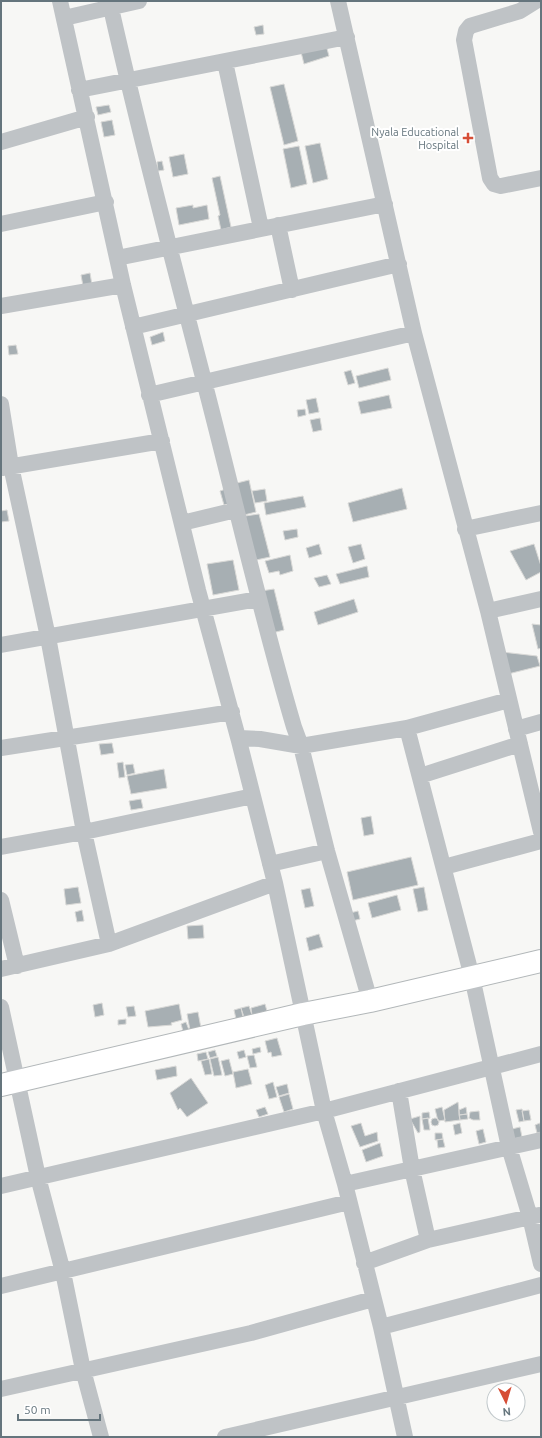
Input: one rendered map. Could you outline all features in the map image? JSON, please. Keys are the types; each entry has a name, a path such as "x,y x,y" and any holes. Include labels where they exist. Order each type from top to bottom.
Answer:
{"highway":[{"path":"9,1083 303,1014 370,1001 541,961"}],"street":[{"path":"60,1 79,90 87,117 106,202 123,285 149,394 275,883 324,1111 345,1184 381,1327 405,1437"},
{"path":"64,18 139,1"},
{"path":"338,1 414,333 488,611 541,832"},
{"path":"536,1 520,12 470,26 466,31 464,40 490,178 494,184 501,186 541,178"},
{"path":"111,8 127,81 186,316 204,380 258,599 294,727 301,746 327,852 370,1001"},
{"path":"79,90 347,37"},
{"path":"225,62 261,228"},
{"path":"1,142 87,117"},
{"path":"1,224 106,202"},
{"path":"118,258 385,204"},
{"path":"278,225 292,290"},
{"path":"133,327 186,316 398,264"},
{"path":"1,306 123,285"},
{"path":"149,394 204,380 414,333"},
{"path":"1,404 6,467 48,637 84,832 109,944"},
{"path":"6,467 162,441"},
{"path":"182,523 236,510"},
{"path":"465,529 541,513"},
{"path":"1,645 205,610 258,599"},
{"path":"488,611 541,599"},
{"path":"238,738 260,739 301,746 407,728 509,700"},
{"path":"1,748 232,712"},
{"path":"420,776 518,736 541,722"},
{"path":"407,728 472,977 509,1147 536,1216 541,1264"},
{"path":"1,847 84,832 253,796"},
{"path":"444,867 541,841"},
{"path":"270,864 327,852"},
{"path":"1,969 109,944 275,883"},
{"path":"1,900 17,966"},
{"path":"1,1007 9,1083 38,1177 63,1272 83,1370 100,1437"},
{"path":"1,1186 324,1111 541,1054"},
{"path":"399,1091 412,1169 428,1240"},
{"path":"345,1184 541,1140"},
{"path":"1,1286 349,1202"},
{"path":"364,1263 428,1240 536,1216"},
{"path":"381,1327 541,1285"},
{"path":"1,1389 251,1333 373,1299"},
{"path":"225,1437 541,1364"}],"building":[{"path":"263,25 264,34 256,35 254,27"},
{"path":"326,45 329,56 304,64 301,52"},
{"path":"284,84 298,141 284,145 270,87"},
{"path":"109,105 111,112 98,115 96,107"},
{"path":"112,120 115,135 104,137 101,122"},
{"path":"320,143 328,179 313,183 305,146"},
{"path":"299,146 307,184 291,188 283,149"},
{"path":"184,154 188,174 173,177 169,157"},
{"path":"162,161 164,170 158,171 157,162"},
{"path":"220,176 231,227 221,230 218,216 220,215 212,178"},
{"path":"193,205 193,208 207,205 209,219 179,225 176,208"},
{"path":"90,273 92,285 83,286 81,275"},
{"path":"163,332 165,341 152,345 150,337"},
{"path":"16,345 18,354 9,355 8,346"},
{"path":"388,368 391,380 359,388 356,376"},
{"path":"351,370 355,383 348,385 344,372"},
{"path":"389,395 392,408 361,414 358,402"},
{"path":"316,398 319,412 309,414 306,400"},
{"path":"305,409 306,415 298,417 297,410"},
{"path":"320,418 322,430 313,432 310,420"},
{"path":"249,480 256,512 240,516 237,483"},
{"path":"229,488 233,503 224,505 220,491"},
{"path":"402,488 407,509 353,522 348,503"},
{"path":"265,489 267,501 255,503 252,491"},
{"path":"303,496 306,507 266,515 264,503"},
{"path":"7,510 9,521 1,522 1,511"},
{"path":"259,514 270,557 256,560 245,516"},
{"path":"297,529 298,537 285,540 283,531"},
{"path":"319,544 322,554 309,558 306,548"},
{"path":"361,544 365,559 353,563 348,547"},
{"path":"534,544 541,566 541,572 526,580 510,551"},
{"path":"290,555 293,571 280,575 279,571 269,573 265,561"},
{"path":"233,560 239,590 213,595 207,564"},
{"path":"367,566 369,577 340,584 336,574"},
{"path":"327,575 331,584 319,587 314,578"},
{"path":"274,589 284,630 272,633 261,591"},
{"path":"354,599 358,612 318,625 314,612"},
{"path":"532,624 541,625 541,648 538,649"},
{"path":"502,652 537,656 540,666 508,674"},
{"path":"112,743 114,753 101,755 99,744"},
{"path":"123,762 125,777 119,778 117,763"},
{"path":"133,764 135,773 127,775 125,765"},
{"path":"164,769 167,788 131,794 127,776"},
{"path":"141,799 143,808 131,810 129,801"},
{"path":"371,816 374,834 364,836 361,818"},
{"path":"411,857 418,885 353,900 347,872"},
{"path":"78,887 81,903 66,905 64,889"},
{"path":"424,887 428,910 418,912 413,889"},
{"path":"310,888 314,906 305,908 301,890"},
{"path":"397,895 401,910 372,918 368,903"},
{"path":"82,910 84,921 77,922 75,912"},
{"path":"358,911 360,919 348,922 346,914"},
{"path":"203,925 204,938 188,939 187,926"},
{"path":"319,934 323,947 309,951 306,938"},
{"path":"102,1003 104,1015 95,1017 93,1005"},
{"path":"179,1004 182,1020 171,1023 172,1025 148,1027 145,1011"},
{"path":"265,1004 267,1011 252,1015 251,1008"},
{"path":"134,1006 136,1016 128,1017 126,1007"},
{"path":"249,1006 252,1015 244,1017 241,1008"},
{"path":"241,1008 243,1017 236,1019 234,1010"},
{"path":"198,1012 201,1028 190,1030 187,1014"},
{"path":"126,1019 126,1024 118,1025 118,1020"},
{"path":"186,1022 189,1030 183,1031 181,1024"},
{"path":"277,1038 282,1055 272,1057 271,1052 268,1053 265,1041"},
{"path":"260,1047 261,1052 253,1054 252,1049"},
{"path":"215,1050 217,1056 210,1058 208,1052"},
{"path":"244,1050 246,1057 239,1059 237,1052"},
{"path":"206,1052 208,1059 198,1061 197,1054"},
{"path":"254,1055 257,1067 250,1068 247,1056"},
{"path":"218,1057 222,1075 214,1076 210,1059"},
{"path":"209,1059 212,1074 205,1075 201,1061"},
{"path":"229,1059 233,1074 225,1076 221,1061"},
{"path":"176,1066 177,1076 157,1080 155,1070"},
{"path":"248,1069 252,1084 236,1088 233,1072"},
{"path":"191,1078 208,1103 187,1117 180,1108 178,1110 170,1093"},
{"path":"273,1082 277,1097 269,1099 265,1085"},
{"path":"287,1084 289,1093 279,1096 276,1087"},
{"path":"289,1094 293,1109 284,1112 279,1097"},
{"path":"458,1102 460,1120 445,1122 444,1110"},
{"path":"265,1107 268,1114 259,1117 256,1110"},
{"path":"442,1107 445,1120 438,1121 435,1109"},
{"path":"466,1107 467,1114 459,1115 459,1110"},
{"path":"522,1109 524,1121 519,1122 516,1110"},
{"path":"529,1110 531,1120 524,1121 522,1111"},
{"path":"479,1111 480,1120 473,1120 469,1118 470,1112"},
{"path":"429,1112 430,1118 422,1119 422,1113"},
{"path":"467,1114 468,1119 460,1120 459,1115"},
{"path":"420,1116 420,1132 418,1133 410,1119"},
{"path":"428,1118 430,1130 424,1130 422,1119"},
{"path":"433,1118 437,1118 439,1122 437,1126 433,1126 431,1124 431,1120"},
{"path":"361,1123 365,1136 377,1132 378,1141 360,1147 351,1126"},
{"path":"460,1123 462,1133 455,1135 453,1125"},
{"path":"540,1123 541,1132 537,1133 535,1125"},
{"path":"520,1127 522,1137 514,1139 512,1129"},
{"path":"483,1129 486,1142 479,1144 476,1131"},
{"path":"435,1133 442,1133 443,1139 435,1140"},
{"path":"443,1139 445,1147 438,1148 437,1140"},
{"path":"380,1143 383,1156 366,1162 362,1150"}],"place":[{"name":"Nyala Educational Hospital","path":"468,138"}]}
